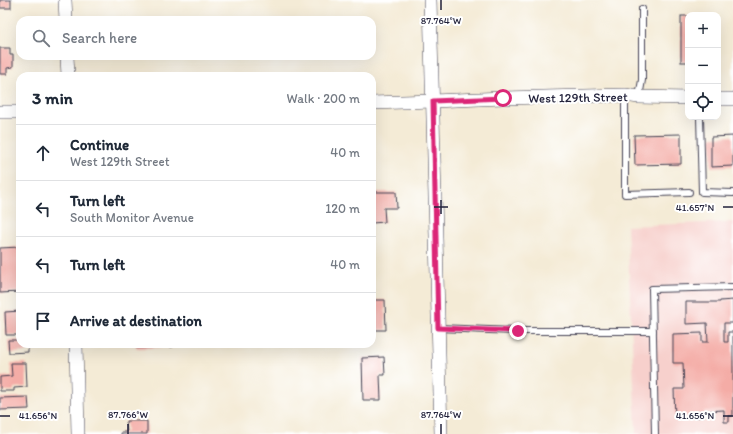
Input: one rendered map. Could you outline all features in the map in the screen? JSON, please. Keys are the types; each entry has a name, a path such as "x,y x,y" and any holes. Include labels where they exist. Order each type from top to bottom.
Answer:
{"street":[{"path":"65,0 66,16"},
{"path":"430,0 441,434"},
{"path":"67,60 68,72"},
{"name":"West 129th Street","path":"376,103 503,98 625,96 685,98"},
{"path":"721,99 733,99"},
{"path":"0,112 16,112"},
{"path":"76,348 78,434"}],"lane":[{"path":"640,97 642,80 642,9"},
{"path":"625,96 625,194 689,192"},
{"path":"700,120 702,192 733,193"},
{"path":"656,434 652,289 733,287"},
{"path":"438,328 518,331 653,331"}],"shaded area":[{"path":"733,222 733,434 636,434 627,226"}],"building":[{"path":"0,0 11,0 11,8 0,8"},
{"path":"681,16 685,16 685,62 681,62"},
{"path":"0,48 10,48 10,55 13,55 13,67 7,68 7,74 0,74"},
{"path":"681,134 681,164 635,165 634,135"},
{"path":"733,136 733,166 711,167 711,137"},
{"path":"376,192 396,192 397,208 384,208 385,222 376,223"},
{"path":"16,247 16,292 0,293 0,248"},
{"path":"376,300 385,300 386,330 376,330"},
{"path":"733,300 733,323 724,323 724,342 728,342 728,332 733,332 733,416 729,416 729,422 724,422 724,410 704,411 704,417 675,418 674,389 684,389 683,363 673,363 673,334 702,333 702,342 708,342 707,323 686,324 686,302 720,302"},
{"path":"16,311 16,335 6,335 5,312"},
{"path":"8,340 16,340 16,348 28,348 28,352 9,353"},
{"path":"384,357 385,375 380,375 381,400 363,400 362,358"},
{"path":"11,363 26,363 27,387 14,388 14,391 0,391 0,377 12,376"},
{"path":"28,397 29,409 0,410 0,398"},
{"path":"126,421 147,421 147,434 121,434 121,432 127,432"}],"route":[{"path":"503,98 433,101 438,328 518,331"}]}
